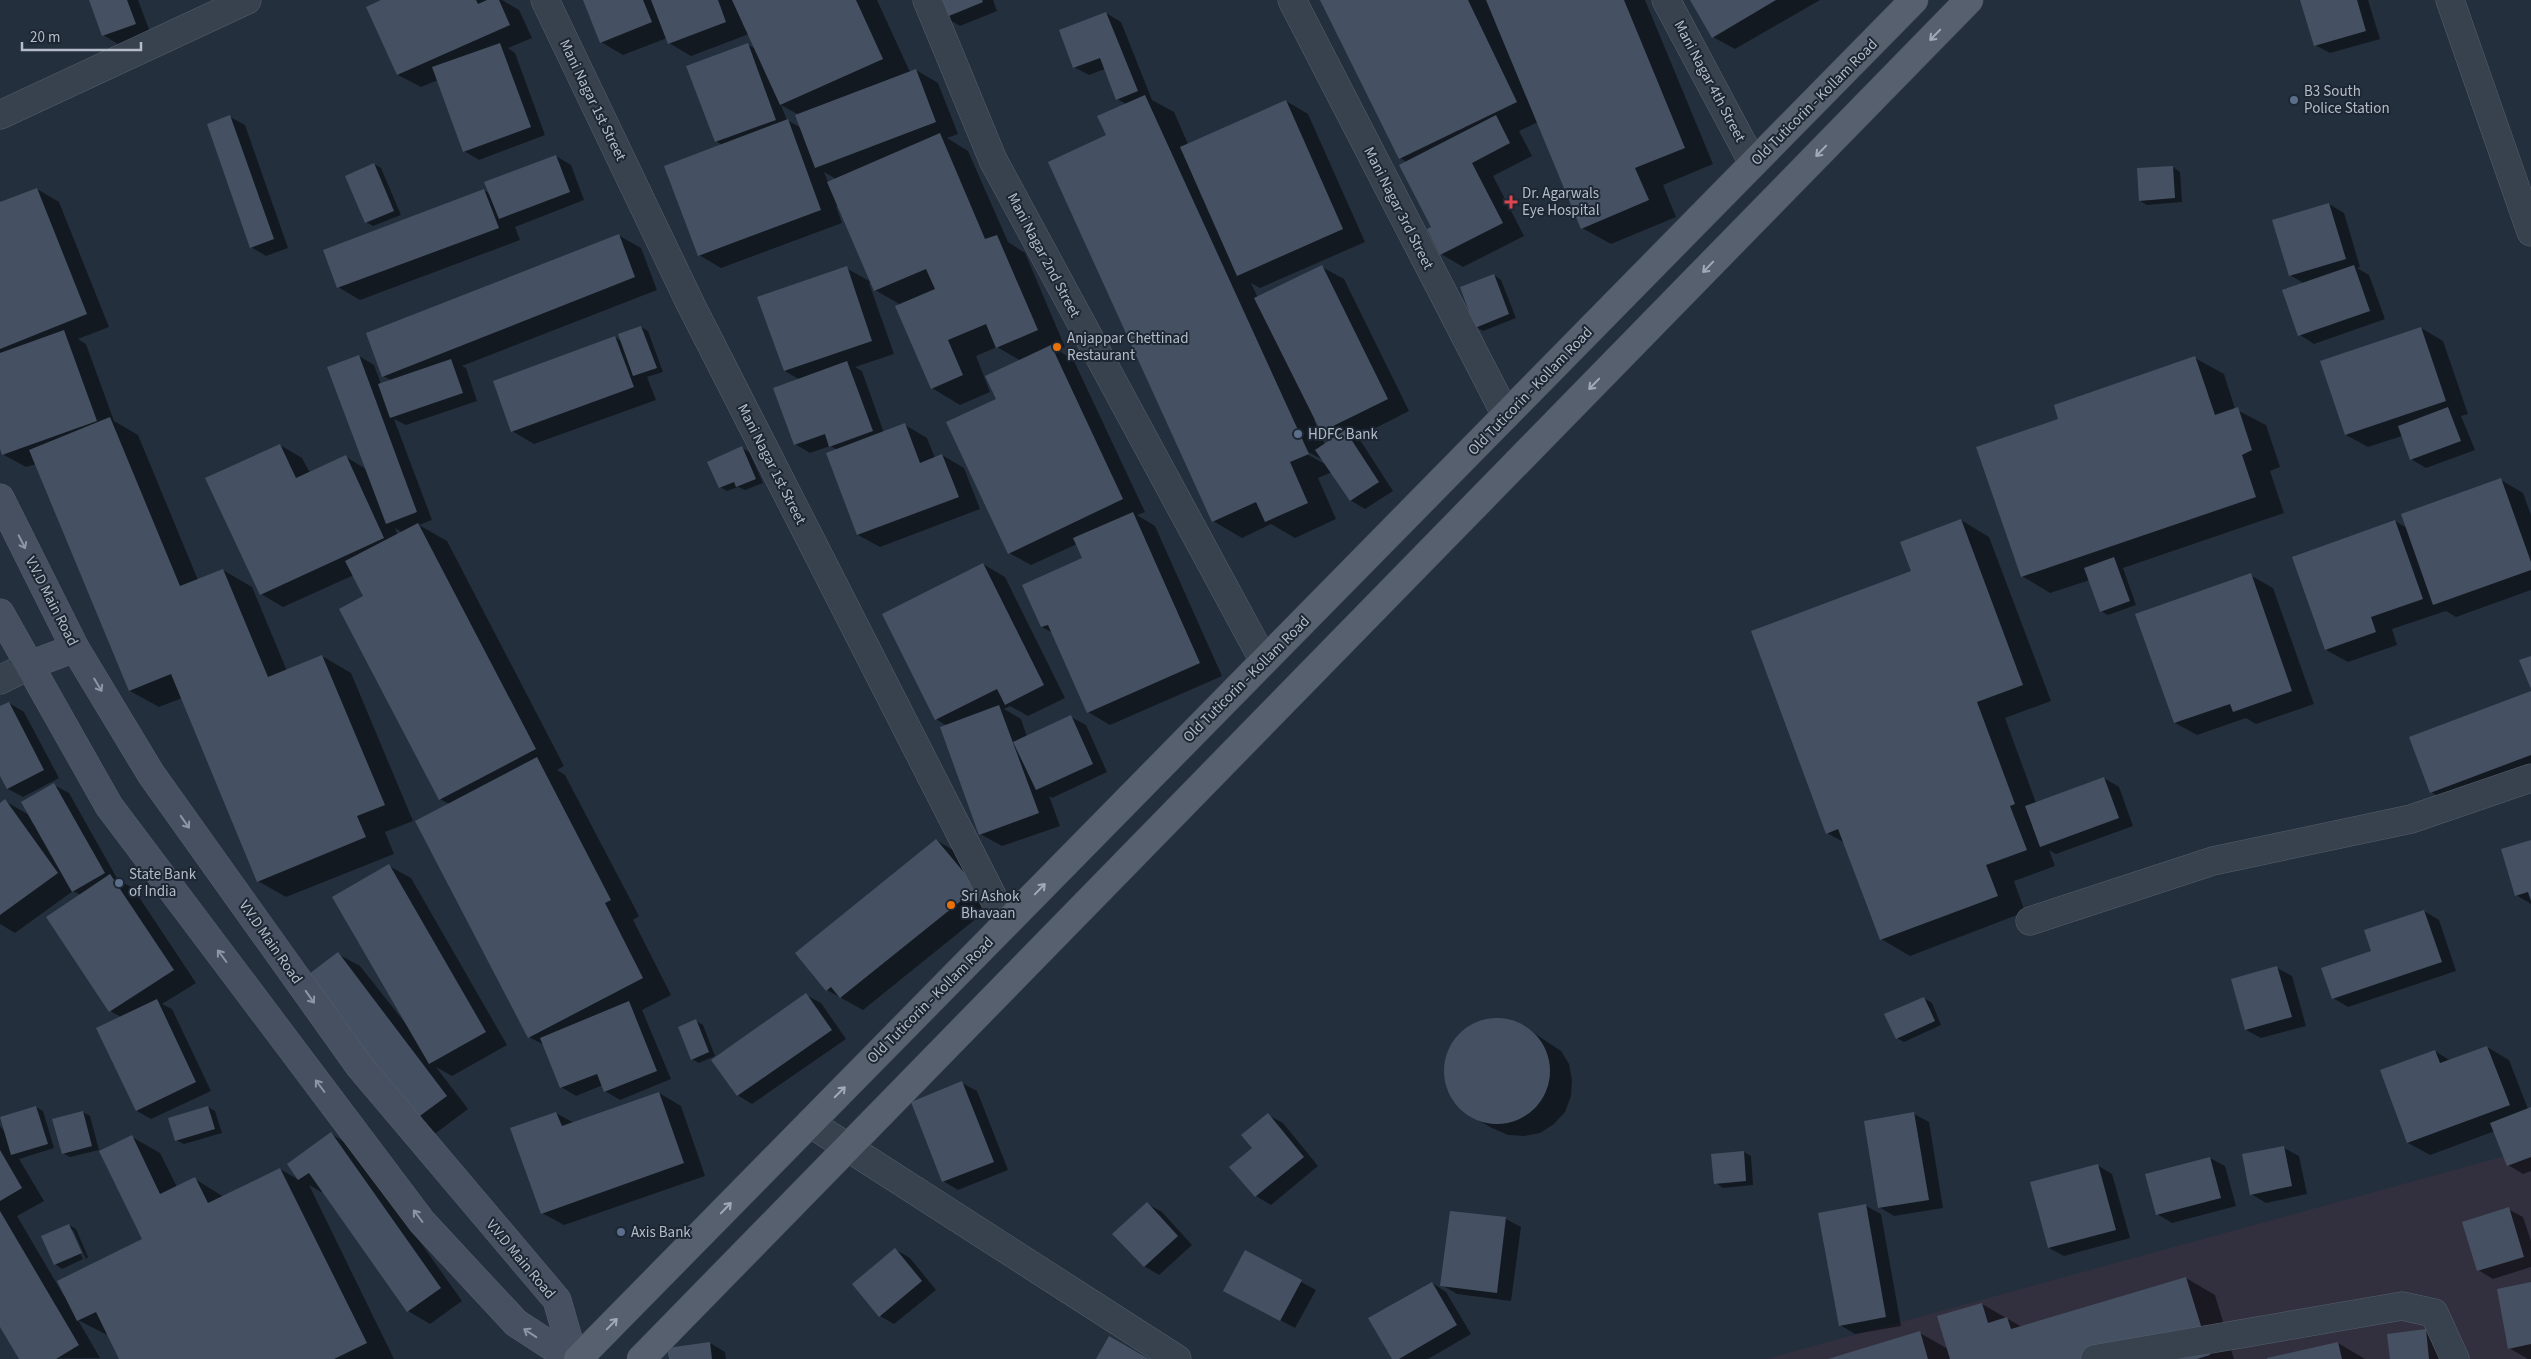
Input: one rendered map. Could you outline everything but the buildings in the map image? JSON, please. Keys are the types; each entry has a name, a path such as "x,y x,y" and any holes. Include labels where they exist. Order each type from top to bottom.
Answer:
{"main road":[{"name":"Old Tuticorin - Kollam Road","path":"575,1359 810,1123 1914,0"},
{"path":"641,1359 1969,0"},
{"name":"V.V.D Main Road","path":"0,498 75,648 151,774 360,1067 557,1300 575,1359"},
{"path":"0,613 110,806 422,1222 516,1324 575,1359"},
{"path":"30,665 75,648"}],"street":[{"path":"0,115 247,0"},
{"name":"Mani Nagar 1st Street","path":"545,0 691,305 1006,924"},
{"name":"Mani Nagar 2nd Street","path":"927,0 992,160 1264,661"},
{"name":"Mani Nagar 3rd Street","path":"1292,0 1506,415"},
{"name":"Mani Nagar 4th Street","path":"1666,0 1753,163"},
{"path":"2450,0 2531,232"},
{"path":"0,680 30,665"},
{"path":"2030,921 2213,861 2411,819 2531,778"},
{"path":"810,1123 1177,1359"},
{"path":"2094,1359 2402,1306 2434,1313 2455,1359"}],"shaded area":[{"path":"2531,1149 2531,1359 1766,1359"}],"place":[{"name":"B3 South Police Station","path":"2294,100"},
{"name":"Dr. Agarwals Eye Hospital","path":"1511,202"},
{"name":"Anjappar Chettinad Restaurant","path":"1057,347"},
{"name":"HDFC Bank","path":"1298,434"},
{"name":"State Bank of India","path":"119,883"},
{"name":"Sri Ashok Bhavaan","path":"951,905"},
{"name":"Axis Bank","path":"621,1232"}]}
